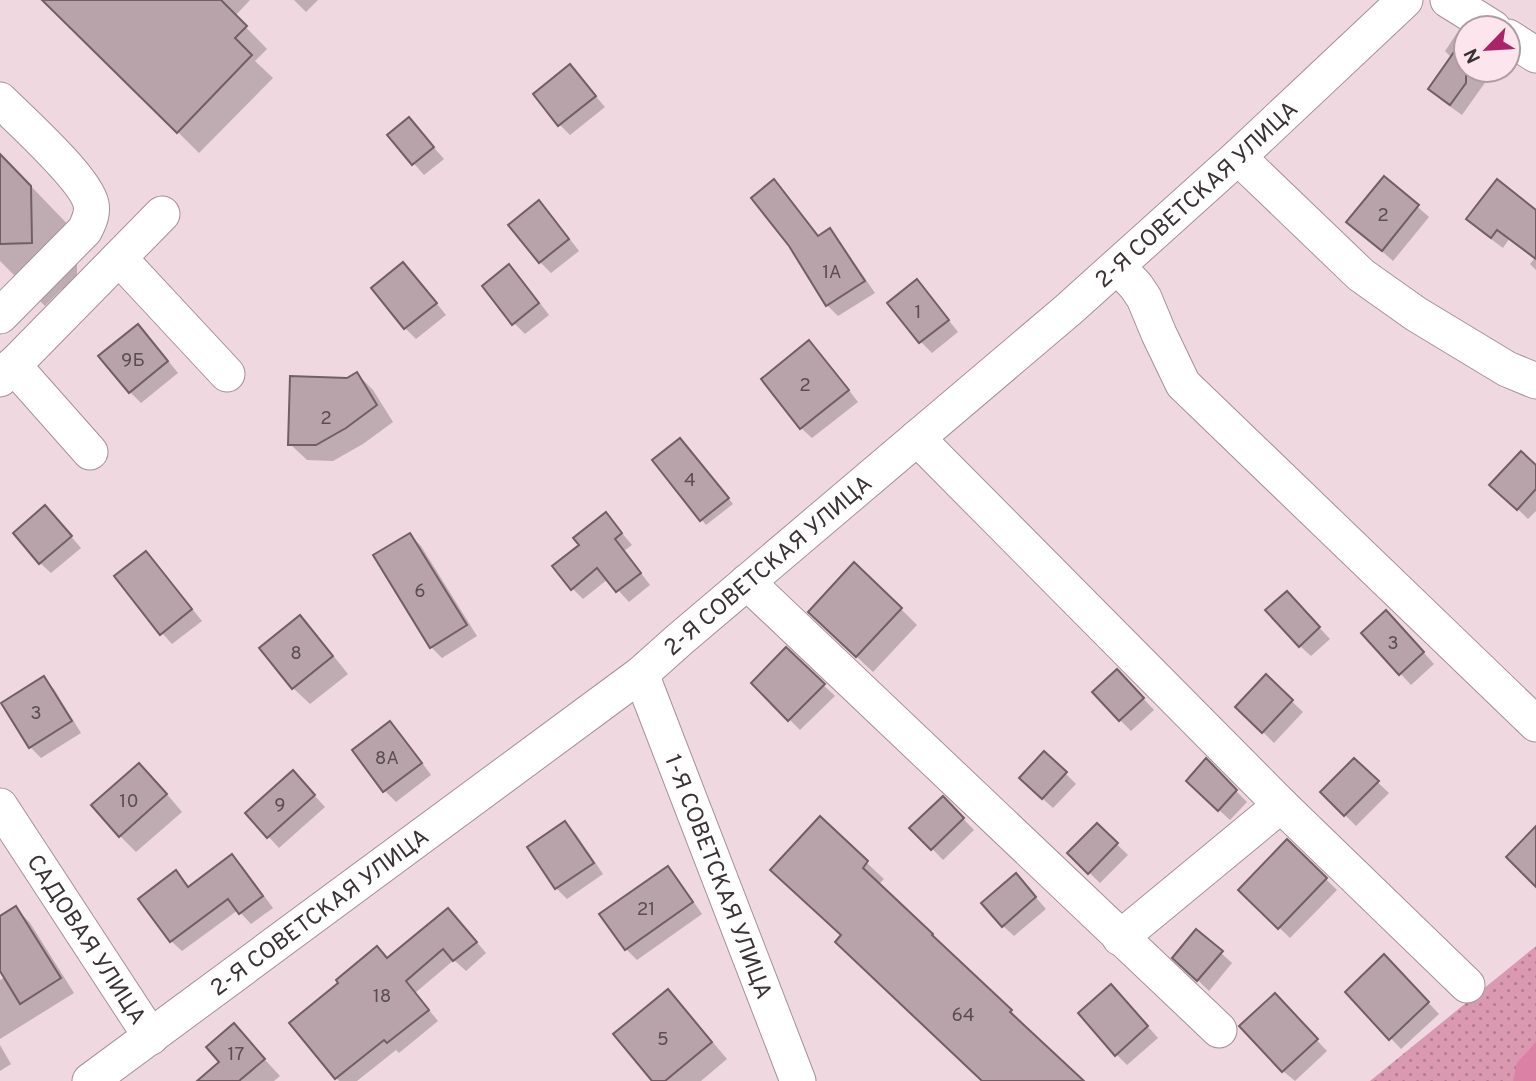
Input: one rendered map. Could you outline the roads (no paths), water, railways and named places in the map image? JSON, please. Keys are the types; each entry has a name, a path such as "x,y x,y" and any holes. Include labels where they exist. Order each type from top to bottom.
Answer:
{"street":[{"name":"2-Я СОВЕТСКАЯ УЛИЦА","path":"90,1081 641,674 1068,310 1238,157 1405,0"},
{"path":"1448,0 1470,14"},
{"path":"0,100 80,180 91,204 91,218 85,230 0,316"},
{"path":"1238,157 1361,275 1416,314 1507,369 1536,381"},
{"path":"90,452 7,372 162,214"},
{"path":"119,258 228,374"},
{"path":"1117,266 1144,298 1184,384 1536,724"},
{"path":"917,438 1281,805 1467,985"},
{"path":"747,582 1219,1030"},
{"name":"1-Я СОВЕТСКАЯ УЛИЦА","path":"641,674 798,1081"},
{"path":"1120,938 1281,805"},
{"name":"САДОВАЯ УЛИЦА","path":"0,806 151,1037"}]}
